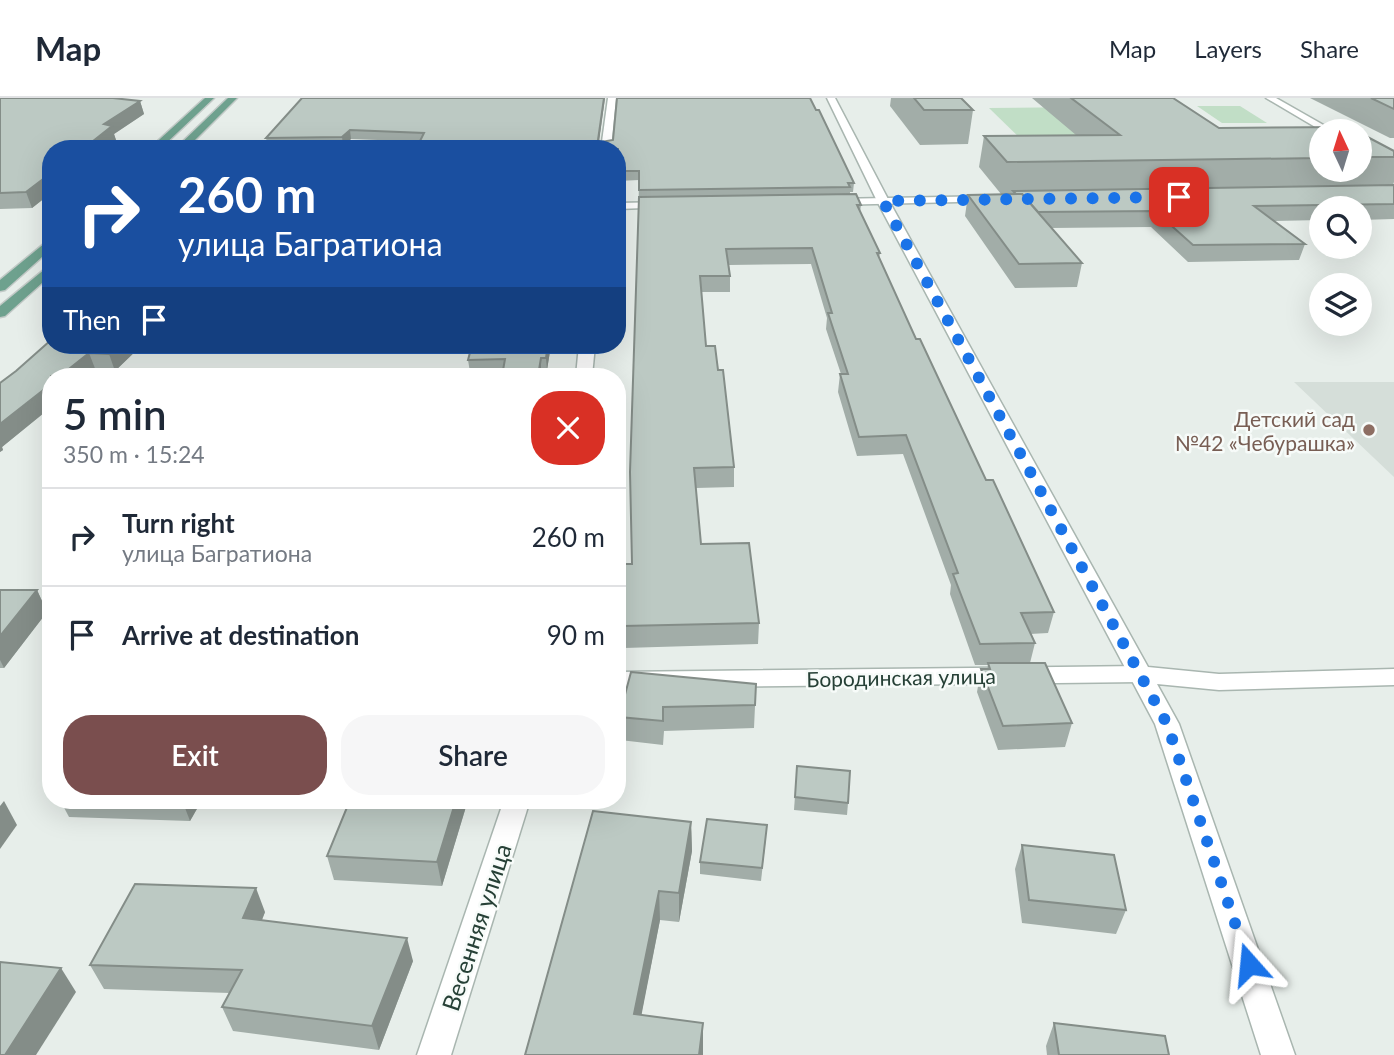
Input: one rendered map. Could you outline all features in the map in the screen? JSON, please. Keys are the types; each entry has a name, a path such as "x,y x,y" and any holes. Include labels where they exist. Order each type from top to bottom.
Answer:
{"main road":[{"path":"164,140 210,98"},
{"path":"189,140 233,98"},
{"path":"0,287 42,251"},
{"path":"0,313 42,276"}],"street":[{"path":"607,140 612,98"},
{"path":"831,98 883,201 1167,724 1278,1055"},
{"path":"1270,98 1309,120"},
{"path":"814,202 1008,199"},
{"path":"626,206 674,205"},
{"name":"Бородинская улица","path":"626,680 1141,674 1219,682 1394,677"},
{"name":"Весенняя улица","path":"434,1055 514,809"}],"shaded area":[{"name":"Детский сад №42 «Чебурашка»","path":"1294,382 1394,382 1394,477"}],"green space":[{"path":"1197,106 1240,106 1267,123 1222,123"},
{"path":"1088,107 1137,145 1028,146 989,108"}],"building":[{"path":"0,98 113,98 140,101 104,124 112,126 94,140 42,140 42,180 26,192 0,193"},
{"path":"302,98 604,98 598,140 420,140 424,133 350,130 342,137 266,138"},
{"path":"617,98 810,98 816,110 819,110 854,183 848,183 850,187 639,190 639,171 626,171 626,140 613,140"},
{"path":"914,98 961,98 973,110 924,110"},
{"path":"1071,98 1173,98 1219,128 1309,127 1309,158 1007,162 984,136 1120,135"},
{"path":"1371,98 1394,98 1394,109"},
{"path":"1372,139 1394,151 1394,157 1372,157"},
{"path":"1394,185 1394,204 1372,204 1372,196 1309,196 1309,205 1254,206 1305,244 1193,245 1155,211 1038,212 1022,194 1013,191"},
{"path":"856,194 861,205 857,205 916,339 920,339 986,480 993,480 1054,612 1021,613 1035,643 980,644 953,574 958,573 906,435 859,437 840,374 848,374 828,313 832,313 812,248 726,249 730,276 700,276 706,346 715,346 718,370 723,370 734,467 694,468 701,544 749,543 759,623 626,626 626,564 632,564 630,472 639,197"},
{"path":"1022,194 1082,263 1019,264 968,195"},
{"path":"42,348 42,354 88,354 70,368 42,368 42,391 0,424 0,383"},
{"path":"470,354 547,354 546,358 541,358 539,368 503,368 505,359 468,360"},
{"path":"0,590 37,590 0,636"},
{"path":"988,663 1045,663 1072,723 1003,726 981,669 990,669"},
{"path":"631,672 756,684 755,705 663,707 663,721 626,718 626,691"},
{"path":"797,766 850,771 848,803 795,797"},
{"path":"346,809 453,809 437,862 327,856"},
{"path":"593,811 691,822 679,893 659,891 634,1014 703,1023 699,1055 525,1055"},
{"path":"707,819 767,825 762,868 700,862"},
{"path":"1022,845 1114,855 1126,910 1029,900"},
{"path":"135,884 256,888 243,918 407,938 372,1026 222,1007 242,970 90,965"},
{"path":"0,962 61,968 5,1055 0,1055"},
{"path":"1054,1023 1165,1036 1169,1055 1059,1055"}],"place":[{"name":"Детский сад №42 «Чебурашка»","path":"1369,430"}],"route":[{"path":"1179,197 883,201 1167,724 1249,964"}]}
